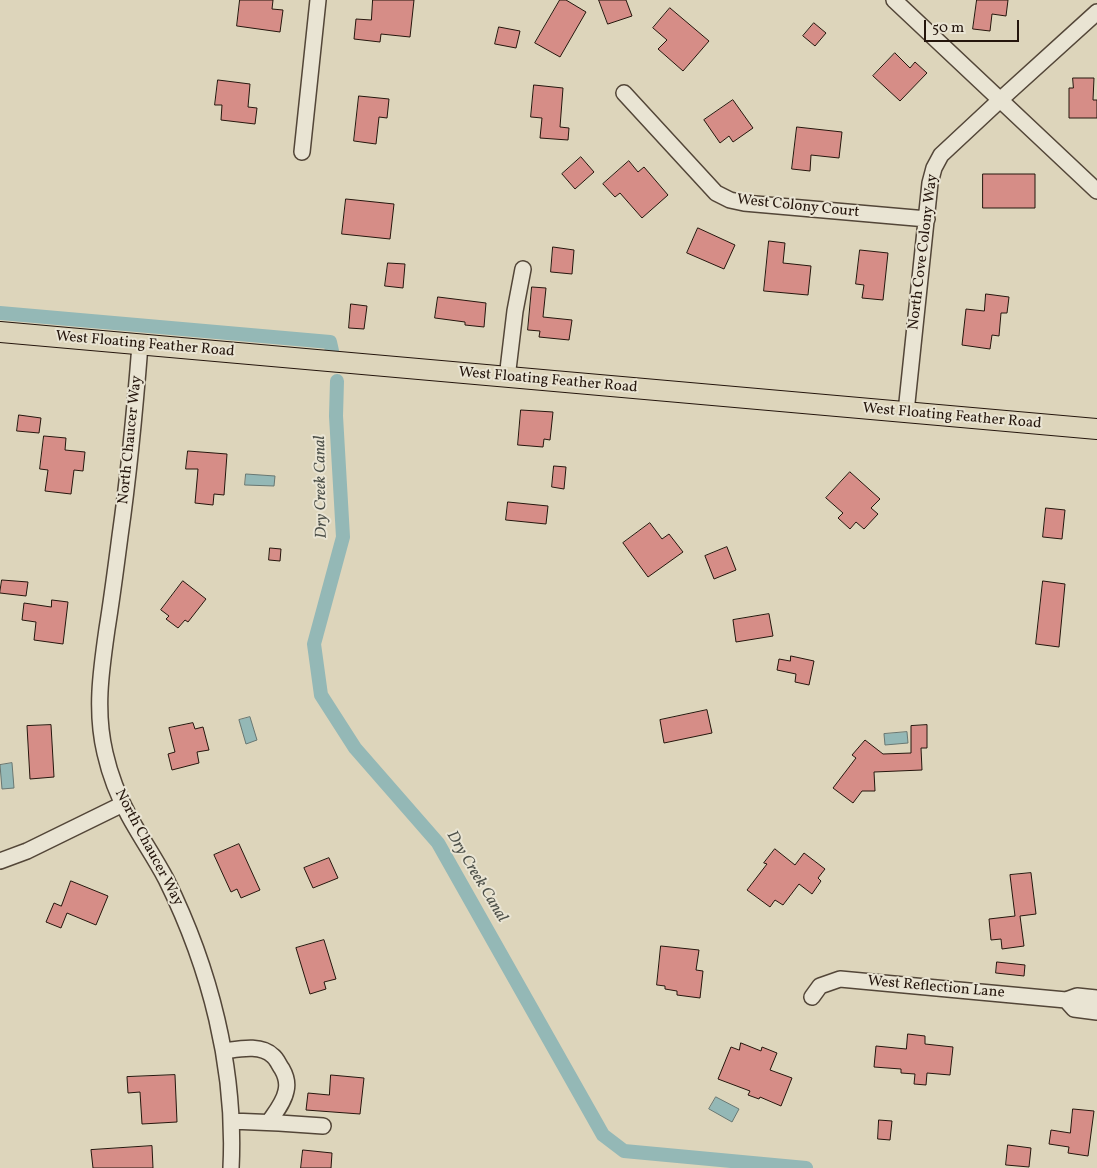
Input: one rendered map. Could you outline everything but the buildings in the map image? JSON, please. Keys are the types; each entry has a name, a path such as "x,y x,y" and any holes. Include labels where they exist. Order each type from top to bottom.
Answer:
{"main road":[{"name":"West Floating Feather Road","path":"0,332 1097,430"}],"street":[{"path":"302,152 318,0"},
{"path":"894,0 1097,191"},
{"name":"North Cove Colony Way","path":"906,412 930,182 940,155 1097,12"},
{"name":"West Colony Court","path":"624,93 716,193 730,200 744,203 926,219"},
{"path":"507,378 515,310 523,269"},
{"name":"North Chaucer Way","path":"140,345 127,491 100,677 101,733 104,752 122,804 178,904 197,951 213,999 224,1051 230,1099 231,1168"},
{"path":"0,861 27,851 122,804"},
{"name":"West Reflection Lane","path":"812,997 820,986 840,979 1066,1000 1077,996 1097,998"},
{"name":"West Reflection Lane","path":"1066,1000 1074,1010 1097,1012"},
{"path":"224,1051 245,1048 265,1050 274,1056 286,1076 286,1091 283,1100 269,1122"},
{"path":"231,1122 269,1122 323,1126"}],"water":[{"path":"246,474 275,476 274,486 245,485"},
{"path":"250,717 257,740 246,744 239,720"},
{"path":"907,732 908,743 885,745 884,734"},
{"path":"12,763 14,788 2,789 0,765"},
{"path":"716,1097 739,1109 732,1122 709,1109"}],"waterway":[{"name":"Dry Creek Canal","path":"0,313 330,342 332,351"},
{"name":"Dry Creek Canal","path":"337,381 336,416 343,537 314,644 321,695 355,748 438,843 603,1135 624,1151 806,1168"}]}
